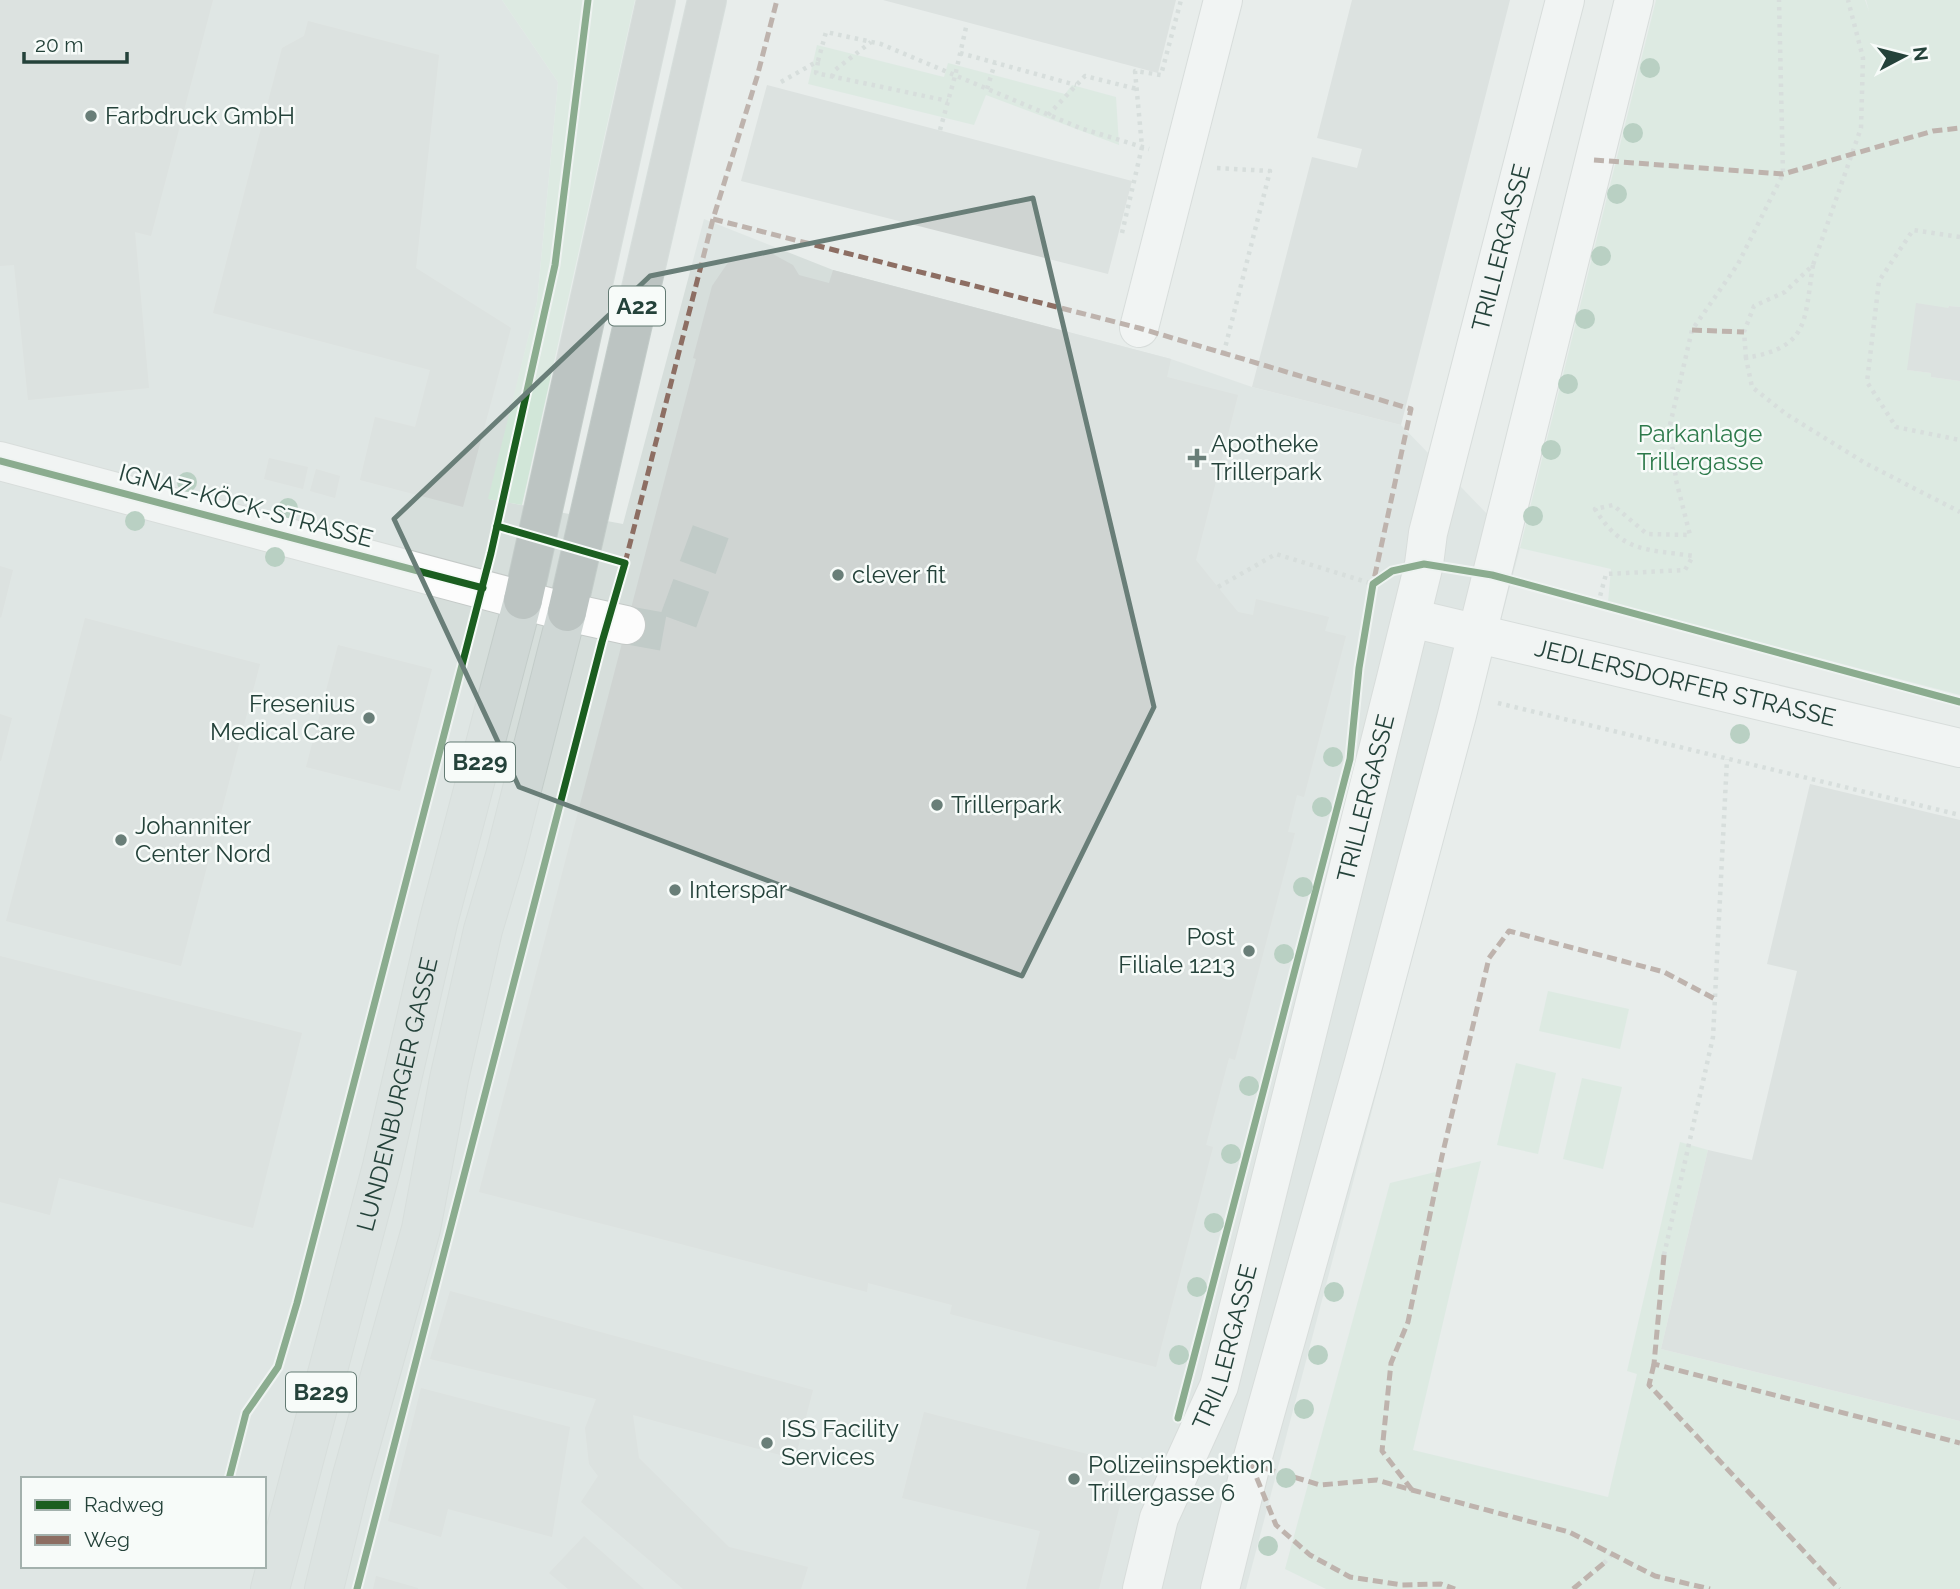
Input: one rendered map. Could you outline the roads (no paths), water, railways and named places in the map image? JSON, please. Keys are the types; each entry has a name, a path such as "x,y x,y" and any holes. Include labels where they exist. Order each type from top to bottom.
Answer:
{"highway":[{"name":"A22","path":"523,600 656,0"},
{"name":"A22","path":"567,612 707,0"}],"main road":[{"name":"LUNDENBURGER GASSE","path":"270,1589 382,1166 438,923 523,600"},
{"name":"LUNDENBURGER GASSE","path":"324,1589 351,1479 421,1229 449,1079 483,930 567,612"}],"street":[{"path":"1139,328 1223,0"},
{"name":"TRILLERGASSE","path":"1142,1589 1159,1518 1219,1386 1411,618 1429,533 1565,0"},
{"path":"1220,1589 1251,1464 1360,1076 1462,696 1634,0"},
{"name":"IGNAZ-KÖCK-STRASSE","path":"0,461 567,612 626,625"},
{"name":"JEDLERSDORFER STRASSE","path":"1411,618 1960,748"}],"tunnel":[{"path":"626,625 665,632 678,622 711,531"}],"place":[{"name":"Farbdruck GmbH","path":"91,116"},
{"name":"Apotheke Trillerpark","path":"1197,458"},
{"name":"clever fit","path":"838,575"},
{"name":"Fresenius Medical Care","path":"369,718"},
{"name":"Trillerpark","path":"937,805"},
{"name":"Johanniter Center Nord","path":"121,840"},
{"name":"Interspar","path":"675,890"},
{"name":"Post Filiale 1213","path":"1249,951"},
{"name":"ISS Facility Services","path":"767,1443"},
{"name":"Polizeiinspektion Trillergasse 6","path":"1074,1479"}],"park label":[{"name":"Parkanlage Trillergasse","path":"1700,448"}]}
